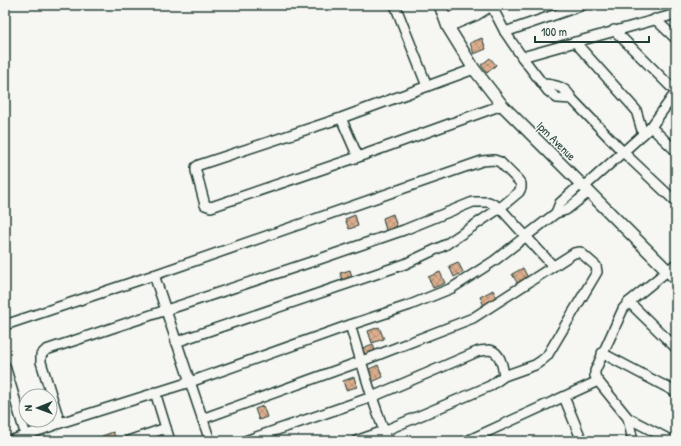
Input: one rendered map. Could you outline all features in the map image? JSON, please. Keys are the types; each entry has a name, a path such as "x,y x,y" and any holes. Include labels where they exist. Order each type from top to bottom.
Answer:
{"street":[{"path":"394,5 427,86"},
{"name":"Ipm Avenue","path":"440,5 446,24 474,69 502,105 585,188 672,267 676,279"},
{"path":"505,32 583,5"},
{"path":"446,24 459,14 490,6 522,57 548,91 557,98 572,99 623,152 676,202"},
{"path":"522,57 614,30 676,14"},
{"path":"655,19 676,39"},
{"path":"10,441 60,423 190,382 410,305 452,288 494,261 556,213 560,203 585,188 651,127 676,92 614,30"},
{"path":"575,42 636,110 643,134"},
{"path":"474,69 341,118 199,165 196,167 196,171 205,205 211,207 358,157 502,105"},
{"path":"341,118 358,157"},
{"path":"651,127 676,151"},
{"path":"5,324 154,275 482,161 494,160 500,162 521,184 519,192 500,208 445,245 405,264 176,342"},
{"path":"60,423 41,362 41,355 46,350 165,309 322,259 404,230 473,202 489,202 500,208 553,266"},
{"path":"202,419 362,361 473,318 574,253 580,252 596,266 596,272 547,356 542,361 504,376 490,386 384,431 356,441"},
{"path":"672,267 629,302 623,309 602,353 594,376 628,418 672,441"},
{"path":"154,275 210,441"},
{"path":"629,302 676,348"},
{"path":"350,325 387,441"},
{"path":"245,441 372,397 479,351 490,350 496,353 503,366 504,376"},
{"path":"602,353 676,392"},
{"path":"5,366 9,398 26,436"},
{"path":"467,441 598,382"},
{"path":"155,392 170,441"},
{"path":"564,397 582,441"},
{"path":"628,418 633,441"},
{"path":"128,441 166,428"}],"building":[{"path":"482,38 486,49 474,54 470,43"},
{"path":"490,58 496,65 487,73 481,65"},
{"path":"393,214 397,227 386,231 383,218"},
{"path":"355,215 358,226 349,229 345,219"},
{"path":"458,262 463,272 454,277 449,266"},
{"path":"523,268 529,280 519,286 512,274"},
{"path":"350,270 353,280 343,283 340,273"},
{"path":"440,272 445,283 433,288 428,277"},
{"path":"493,290 497,299 484,306 480,297"},
{"path":"379,327 384,339 372,343 368,331"},
{"path":"373,344 376,354 366,357 362,348"},
{"path":"378,365 383,377 372,382 367,370"},
{"path":"354,377 357,387 346,390 343,381"},
{"path":"263,406 267,417 259,420 255,409"},
{"path":"113,432 117,441 104,441 102,436"}]}
